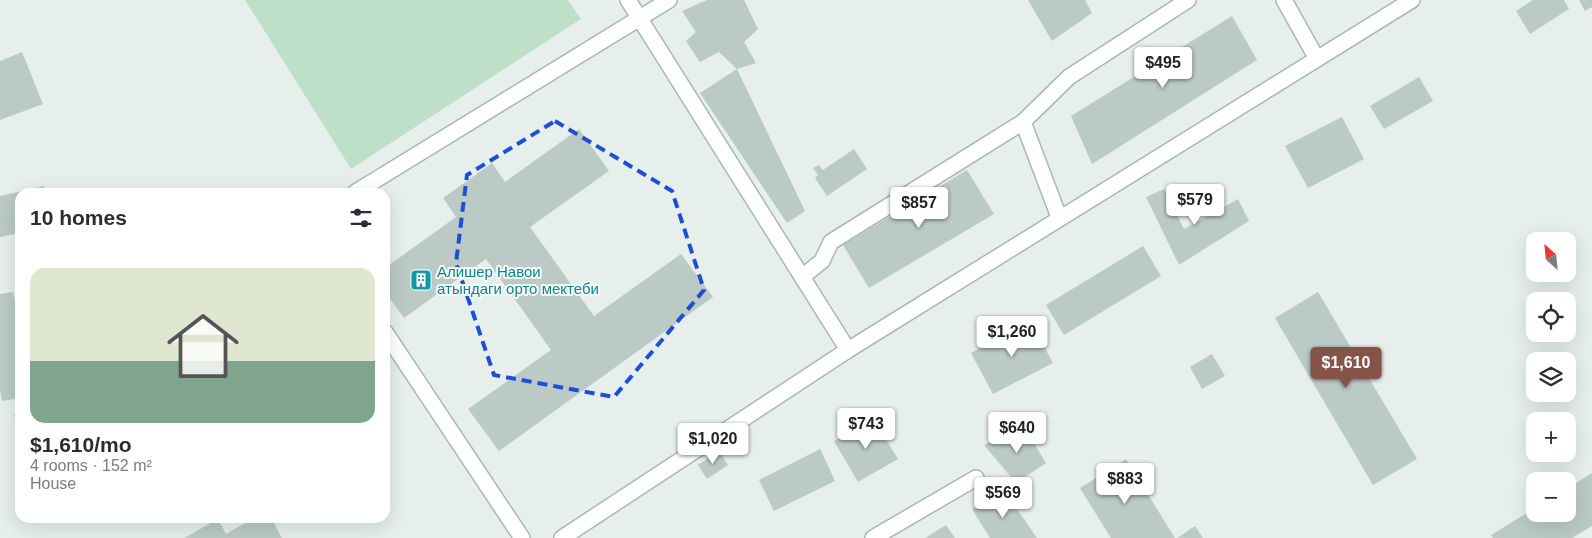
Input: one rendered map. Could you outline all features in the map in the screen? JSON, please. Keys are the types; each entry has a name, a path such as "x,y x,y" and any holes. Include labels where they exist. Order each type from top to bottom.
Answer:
{"street":[{"path":"628,0 848,350"},
{"path":"363,188 669,0"},
{"path":"802,277 822,261 831,242 1023,122 1069,77 1188,0"},
{"path":"1284,0 1317,59"},
{"path":"562,538 848,350 1059,217 1412,0"},
{"path":"1023,122 1059,217"},
{"path":"390,340 522,538"},
{"path":"874,538 976,478"}],"highlighted area":[{"path":"555,121 672,191 704,290 614,397 494,375 456,263 467,175"}],"green space":[{"path":"245,0 568,0 581,19 351,169"}],"building":[{"path":"707,0 744,0 758,29 744,42 756,63 737,69 719,52 700,62 686,41 696,32 682,11"},
{"path":"1028,0 1085,0 1092,13 1052,41"},
{"path":"1533,0 1564,0 1569,9 1530,34 1516,11"},
{"path":"1579,0 1592,0 1592,7 1585,11"},
{"path":"1232,16 1257,60 1092,164 1071,116"},
{"path":"22,52 43,104 0,120 0,61"},
{"path":"737,69 805,211 787,223 700,93"},
{"path":"1419,77 1433,101 1384,129 1370,106"},
{"path":"1342,117 1364,159 1308,188 1285,146"},
{"name":"Алишер Навои атындаги орто мектеби","path":"579,129 609,171 530,227 594,316 681,254 713,297 499,451 468,409 551,350 486,259 404,318 390,299 390,264 456,217 443,198 492,163 505,182"},
{"path":"854,149 867,169 827,196 815,178 818,175 813,168 819,165 823,170"},
{"path":"967,170 994,214 869,288 843,245"},
{"path":"1164,189 1184,229 1238,199 1249,221 1179,265 1146,197"},
{"path":"15,193 15,234 0,237 0,196"},
{"path":"1143,246 1161,276 1064,335 1046,305"},
{"path":"13,292 15,302 15,399 2,401 0,390 0,294"},
{"path":"1318,292 1417,459 1373,485 1275,318"},
{"path":"1030,321 1053,363 993,394 971,353"},
{"path":"1212,354 1225,376 1202,389 1190,367"},
{"path":"873,418 898,459 858,482 834,441"},
{"path":"1023,426 1046,463 1016,483 984,445"},
{"path":"820,449 835,481 774,511 759,480"},
{"path":"719,451 728,465 707,479 698,465"},
{"path":"1126,459 1175,538 1111,538 1080,488"},
{"path":"1592,473 1592,526 1572,538 1493,538 1491,535 1526,514 1526,522 1576,522 1576,483"},
{"path":"1006,493 1037,538 990,538 972,509"},
{"path":"211,523 220,523 226,534 245,523 274,523 282,538 184,538"},
{"path":"946,525 955,538 925,538"},
{"path":"1195,526 1203,538 1177,538"}],"place":[{"name":"Алишер Навои атындаги орто мектеби","path":"421,280"}]}
